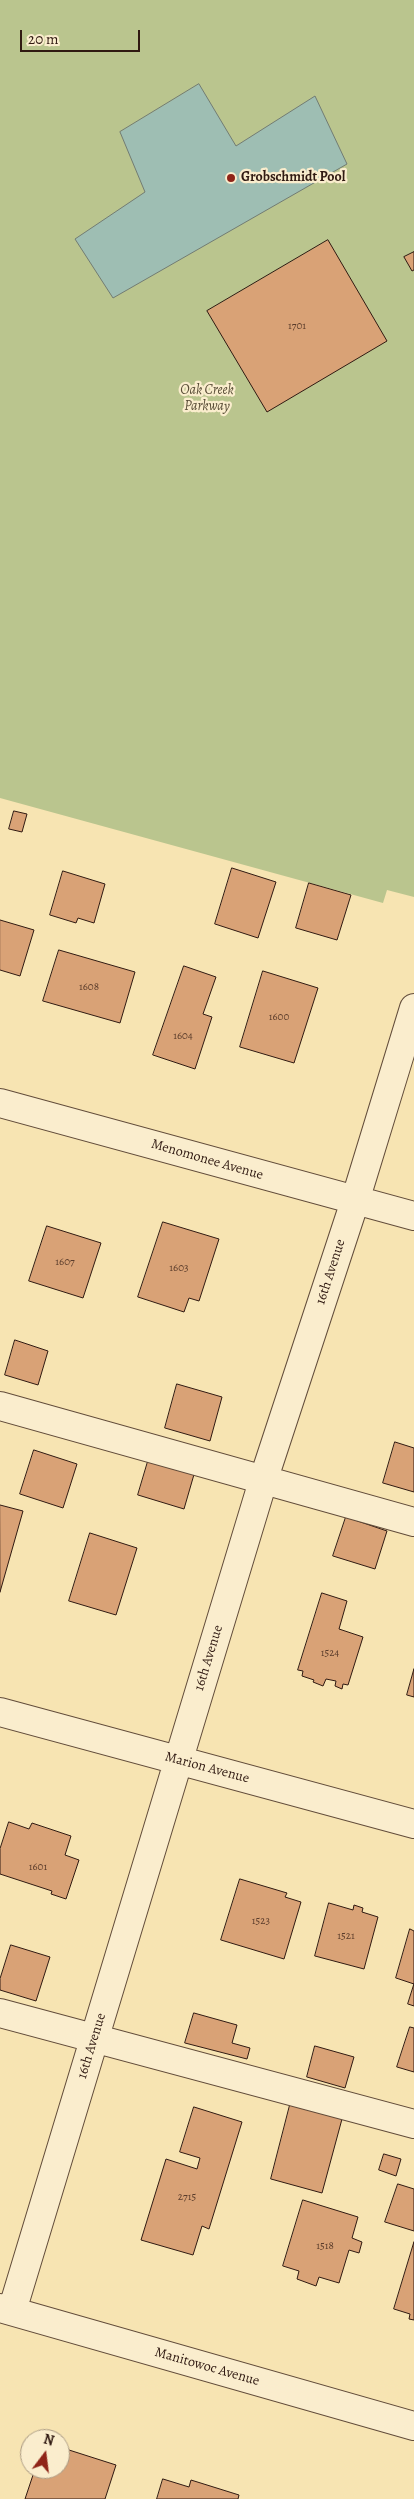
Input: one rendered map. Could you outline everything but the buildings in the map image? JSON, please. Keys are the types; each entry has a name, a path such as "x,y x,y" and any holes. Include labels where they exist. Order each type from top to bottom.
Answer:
{"street":[{"name":"16th Avenue","path":"6,2310 94,2039 263,1481 355,1200 414,1008"},
{"name":"Menomonee Avenue","path":"0,1103 414,1216"},
{"path":"0,1406 414,1522"},
{"name":"Marion Avenue","path":"0,1712 414,1824"},
{"path":"0,2014 414,2124"},
{"name":"Manitowoc Avenue","path":"6,2310 414,2426"}],"green space":[{"name":"Oak Creek Parkway","path":"0,0 414,0 414,897 387,890 383,903 0,798"}],"water":[{"name":"Grobschmidt Pool","path":"199,84 236,146 315,96 347,164 113,298 75,239 145,192 120,132"}],"place":[{"name":"Grobschmidt Pool","path":"231,178"}]}
